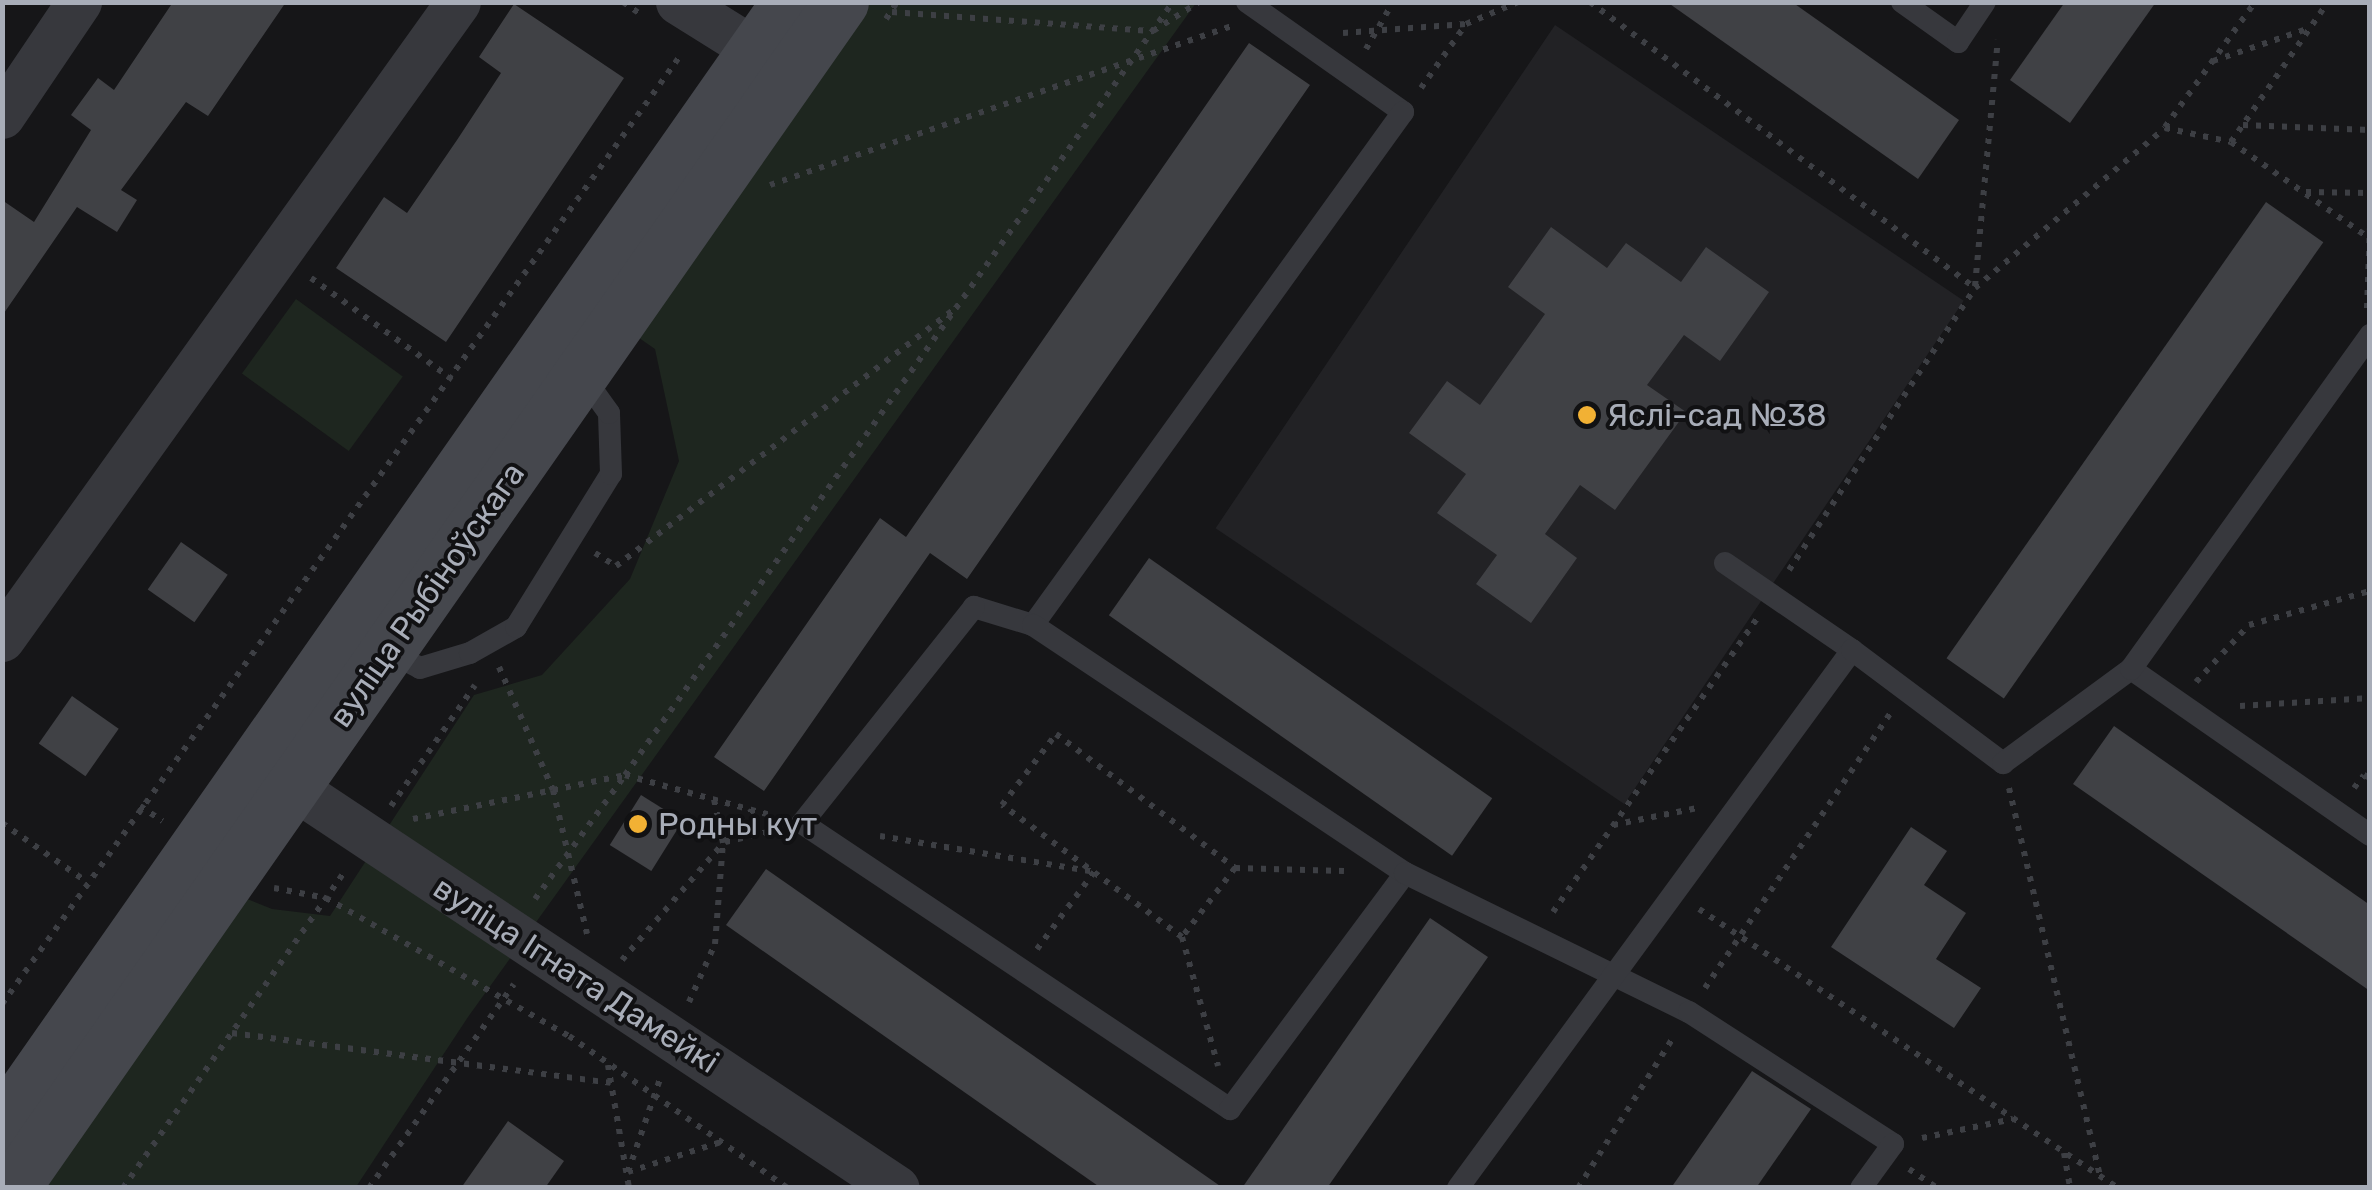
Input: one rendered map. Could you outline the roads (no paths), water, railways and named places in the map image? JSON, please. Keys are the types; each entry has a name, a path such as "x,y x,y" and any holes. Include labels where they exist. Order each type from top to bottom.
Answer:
{"main road":[{"name":"вуліца Рыбіноўскага","path":"12,1188 216,858 368,641 789,2"},
{"name":"вуліца Рыбіноўскага","path":"368,641 582,374 866,7"},
{"name":"вуліца Рыбіноўскага","path":"2,1125 216,858"}],"street":[{"path":"2,116 80,2"},
{"path":"2,638 458,2"},
{"path":"670,22 755,50"},
{"name":"вуліца Ігната Дамейкі","path":"274,774 897,1188"}],"lane":[{"path":"1902,2 1958,42 1979,11"},
{"path":"1033,624 1403,112 1256,9"},
{"path":"1725,563 1852,650 2003,762 2131,669 2368,334"},
{"path":"368,641 420,668 488,643 516,627 612,474 610,413 582,374"},
{"path":"1405,872 1230,1108 802,823 974,607 1033,624 1405,872 1616,972 1689,1012 1894,1144 1861,1188"},
{"path":"1458,1188 1852,650"},
{"path":"2131,669 2370,835"}],"place":[{"name":"Яслі-сад №38","path":"1587,415"},
{"name":"Родны кут","path":"638,824"}]}
